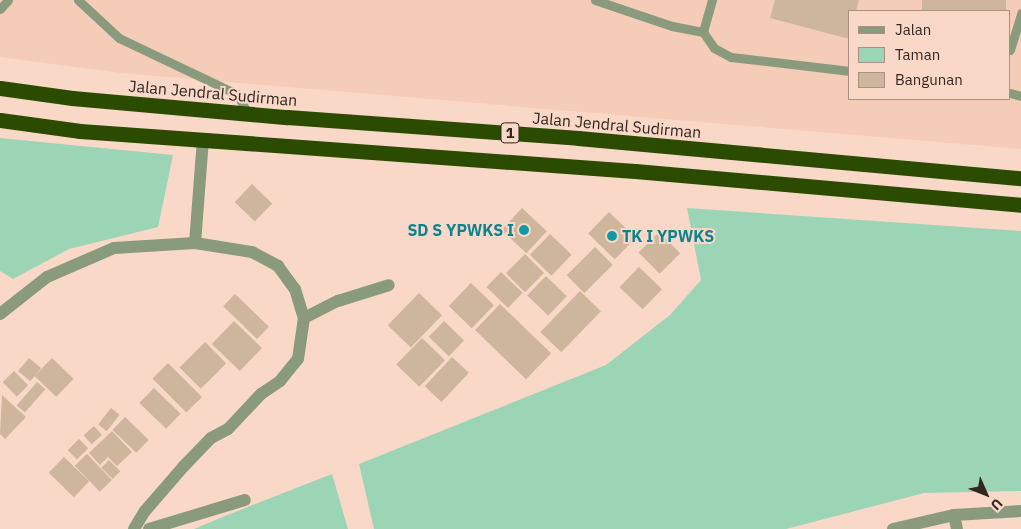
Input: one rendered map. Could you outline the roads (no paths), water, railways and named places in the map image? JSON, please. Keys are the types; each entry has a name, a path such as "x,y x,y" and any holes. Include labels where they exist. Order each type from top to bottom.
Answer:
{"highway":[{"name":"Jalan Jendral Sudirman","path":"0,88 72,98 248,114 578,138 1021,178"},
{"name":"1","path":"0,120 80,131 635,171 1021,205"}],"street":[{"path":"195,243 203,140"},
{"path":"0,314 47,277 114,248 195,243 252,252 278,266 295,289 304,318 298,359 280,381 261,394 228,428 211,438 145,511 134,529"},
{"path":"304,318 338,301 389,285"},
{"path":"149,529 245,500"},
{"path":"893,529 954,515 1021,511"},
{"path":"954,515 957,529"}],"lane":[{"path":"0,9 8,0"},
{"path":"78,0 119,38 237,94 248,114"},
{"path":"595,0 672,26 703,32 714,48 731,57 848,71"},
{"path":"703,32 712,0"},
{"path":"1011,47 1021,13"}],"place":[{"name":"SD S YPWKS I","path":"524,230"},
{"name":"TK I YPWKS","path":"612,236"}]}
